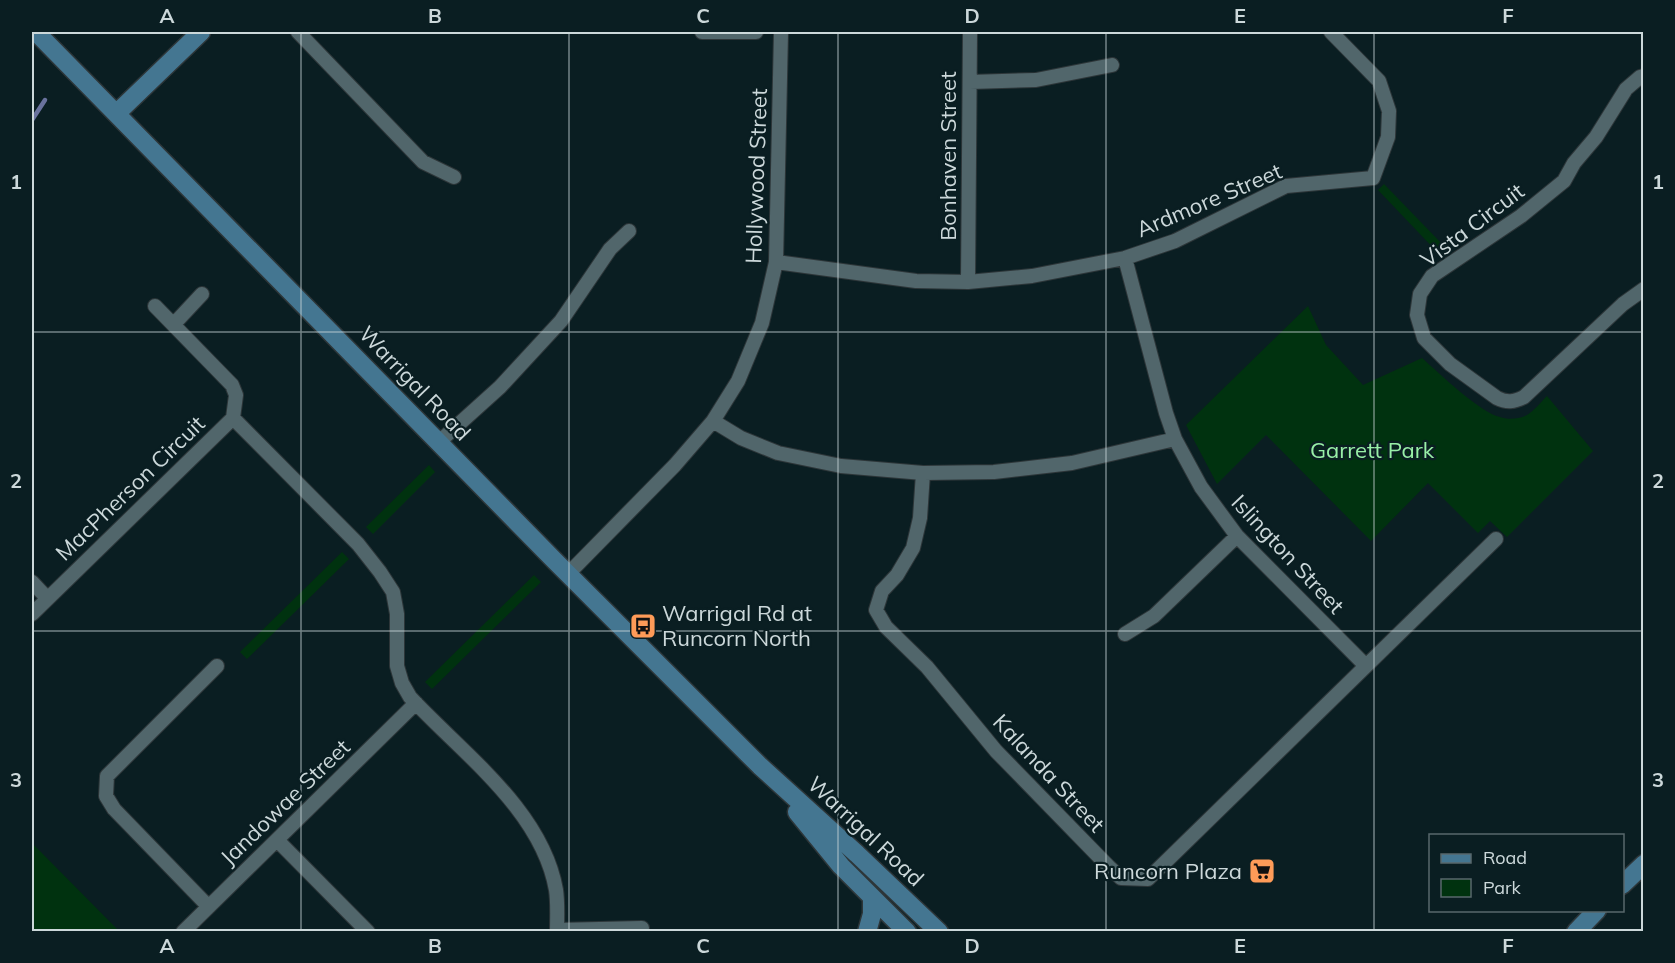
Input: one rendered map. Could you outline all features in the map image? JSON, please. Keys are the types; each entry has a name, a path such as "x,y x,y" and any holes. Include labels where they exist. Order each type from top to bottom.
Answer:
{"main road":[{"name":"Warrigal Road","path":"36,32 568,574 760,766 916,909 931,929"},
{"path":"117,113 201,32"},
{"name":"Warrigal Road","path":"760,766 842,866 901,929"},
{"path":"1624,884 1644,864"},
{"path":"867,932 872,915 872,897"},
{"path":"901,929 916,909"},
{"path":"1576,932 1595,912"}],"street":[{"path":"298,32 423,162 454,177"},
{"path":"702,32 756,32"},
{"name":"Hollywood Street","path":"568,574 675,465 713,421 738,381 762,323 776,262 782,32"},
{"name":"Bonhaven Street","path":"968,282 970,32"},
{"name":"Ardmore Street","path":"776,262 916,281 968,282 1032,276 1125,258 1175,241 1286,186 1373,178 1388,137 1389,111 1379,81 1331,32"},
{"path":"970,82 1036,80 1112,65"},
{"name":"Vista Circuit","path":"1644,76 1626,89 1596,137 1574,163 1564,181 1521,216 1432,276 1420,294 1417,315 1424,338 1436,351 1497,398 1505,402 1515,402 1524,397 1623,304 1644,289"},
{"path":"439,442 500,387 554,329 610,249 629,231"},
{"name":"Islington Street","path":"1125,258 1166,413 1175,439 1201,487 1237,536 1366,666"},
{"path":"174,324 202,294"},
{"path":"155,306 231,385 236,395 232,418 358,544 393,592 397,614 397,666 402,683 416,703 513,802 531,826 547,859 556,890 557,931 642,928"},
{"name":"MacPherson Circuit","path":"32,614 232,418"},
{"path":"713,421 741,438 778,453 841,466 923,472 994,472 1072,464 1175,439"},
{"name":"Kalanda Street","path":"923,472 920,518 913,548 897,575 882,591 876,610 886,627 927,667 996,751 1121,878 1149,879 1496,539"},
{"path":"1125,634 1154,616 1237,536"},
{"path":"32,582 47,598"},
{"path":"208,906 114,809 106,796 107,776 217,666"},
{"name":"Jandowae Street","path":"183,932 416,703"},
{"path":"277,840 368,932"}],"green space":[{"path":"1384,184 1446,248 1439,254 1378,190"},
{"name":"Garrett Park","path":"1308,306 1326,345 1363,385 1422,358 1481,408 1506,419 1527,415 1547,396 1593,451 1507,537 1490,521 1478,533 1428,483 1371,541 1266,435 1217,484 1186,425"},
{"path":"429,465 435,472 373,534 366,527"},
{"path":"342,552 349,559 247,659 240,652"},
{"path":"534,575 541,582 432,689 425,682"},
{"path":"32,843 119,931 32,931"}],"waterway":[{"path":"32,120 45,100"}],"place":[{"name":"Warrigal Rd at Runcorn North","path":"643,626"},
{"name":"Runcorn Plaza","path":"1262,871"}]}
